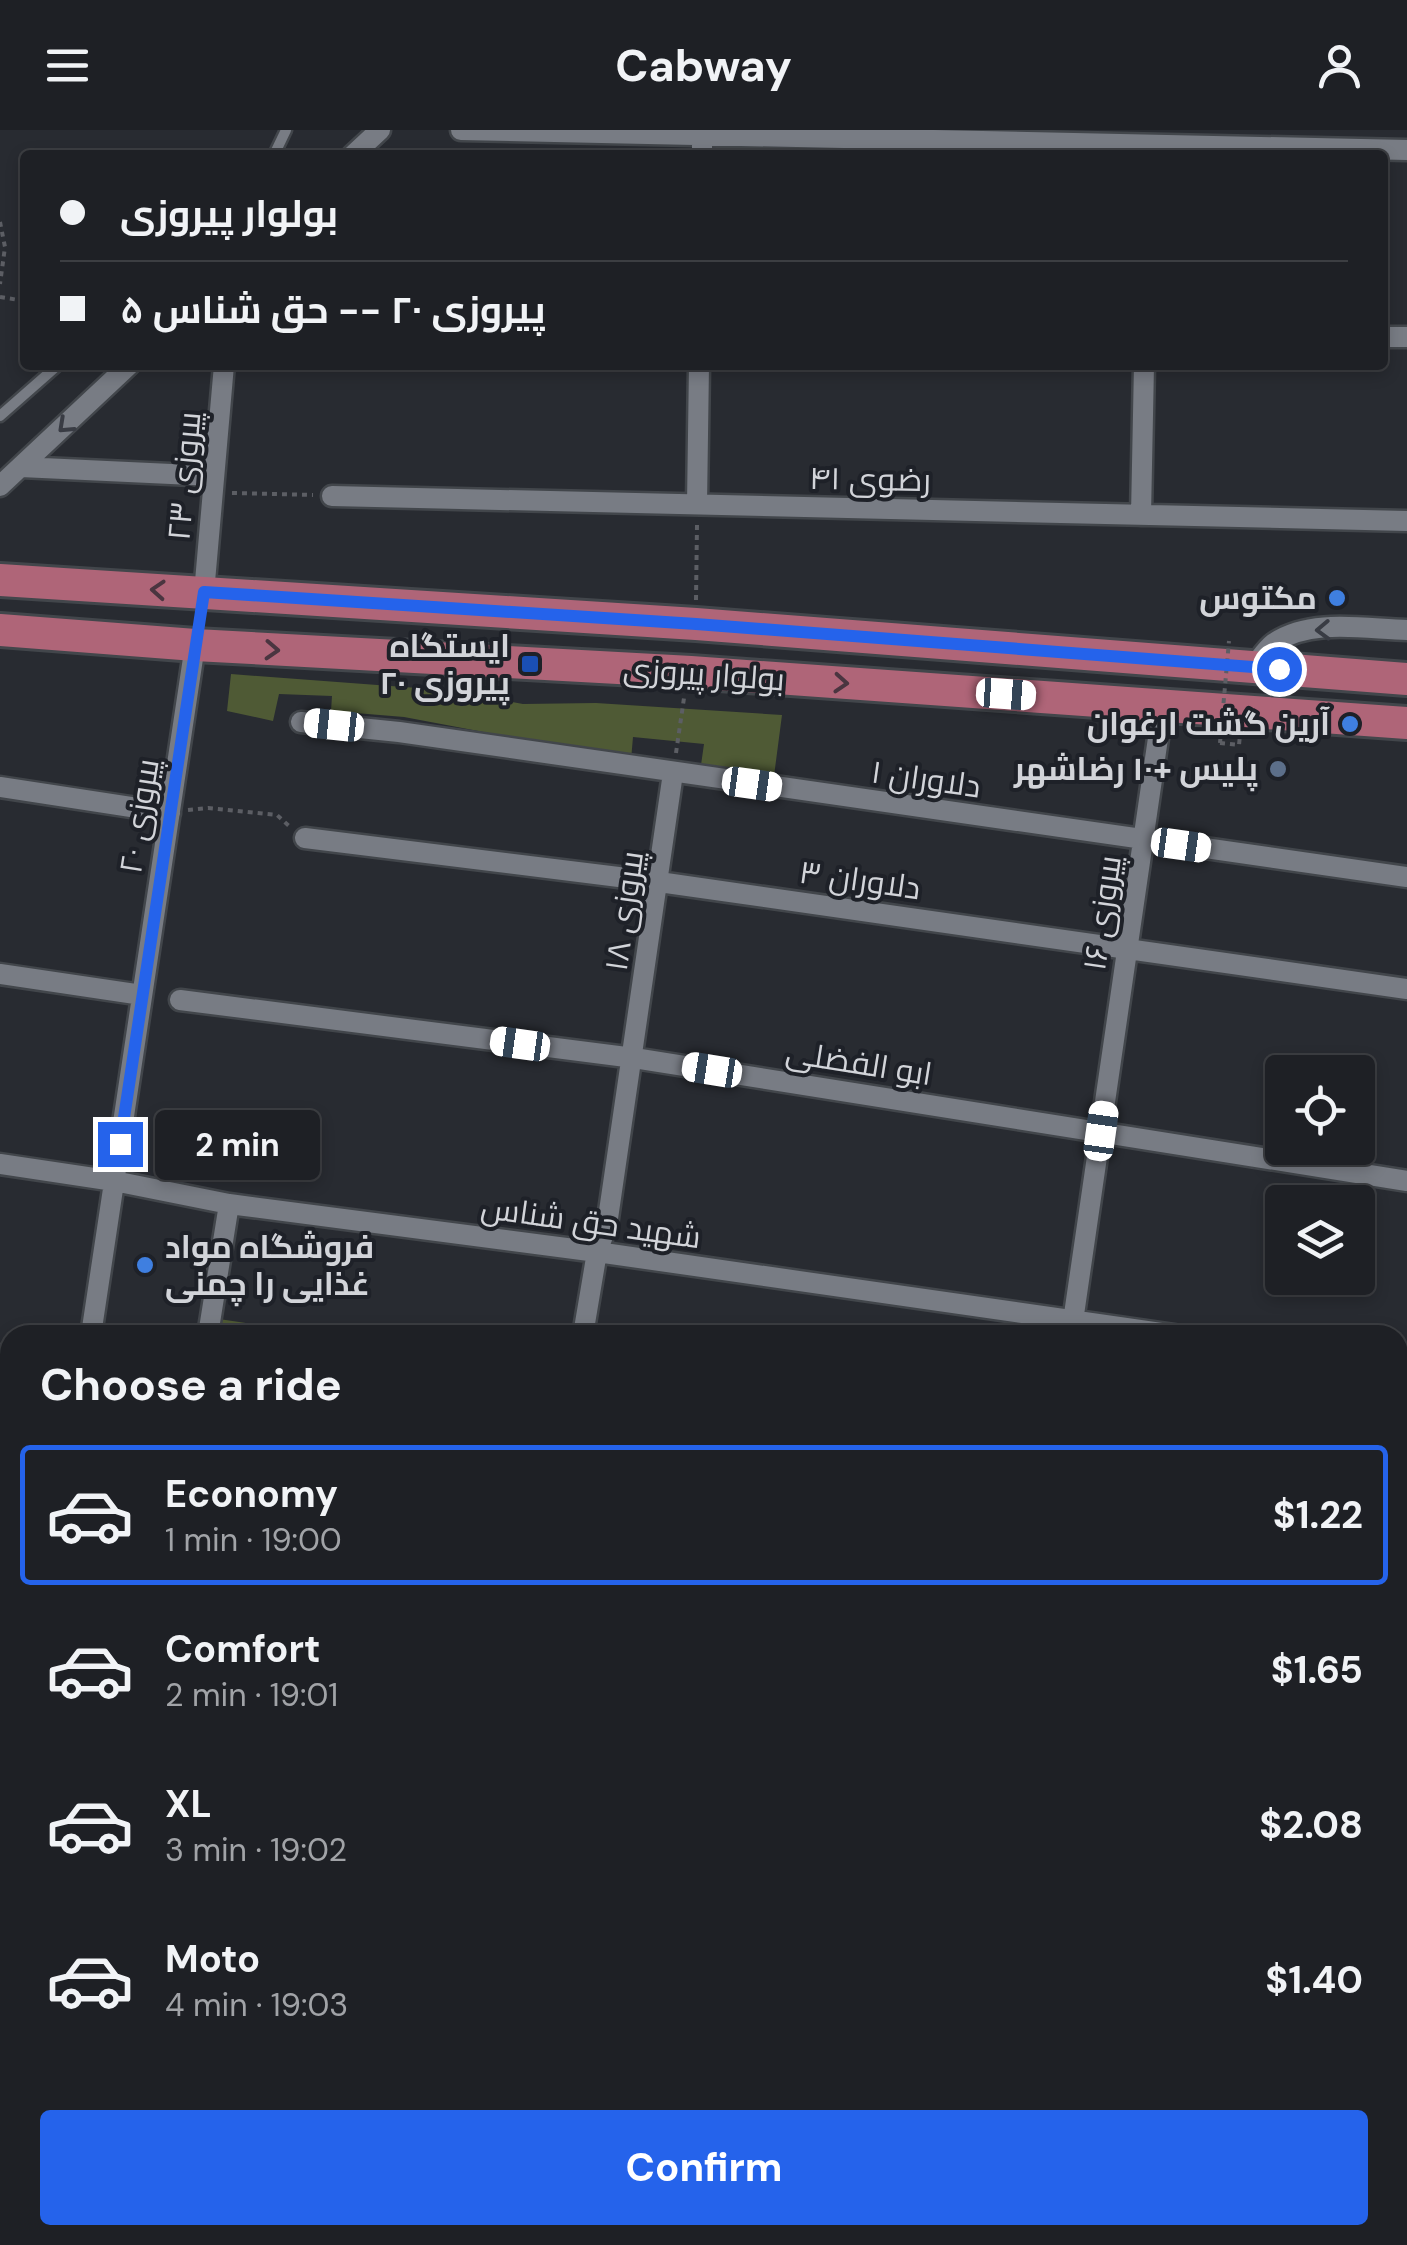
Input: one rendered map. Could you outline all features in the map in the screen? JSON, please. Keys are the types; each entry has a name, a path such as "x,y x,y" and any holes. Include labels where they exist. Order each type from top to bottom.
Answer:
{"main road":[{"name":"بولوار پیروزی","path":"0,580 696,624 1407,679"},
{"path":"195,646 204,592"},
{"name":"بولوار پیروزی","path":"0,630 195,646 690,672 1407,723"}],"street":[{"path":"358,150 380,130"},
{"path":"462,130 702,145 1148,143 1407,150"},
{"path":"0,486 124,370"},
{"name":"پیروزی ۲۳","path":"204,592 224,370"},
{"path":"697,504 699,370"},
{"path":"1142,515 1144,370"},
{"path":"21,466 214,484"},
{"name":"رضوی ۴۱","path":"332,496 1407,521"},
{"path":"1254,667 1272,645 1297,631 1407,630"},
{"name":"پیروزی ۲۰","path":"92,1325 195,646"},
{"name":"پیروزی ۱۶","path":"1072,1325 1163,704"},
{"name":"دلاوران ۱","path":"301,722 400,732 1407,877"},
{"name":"پیروزی ۱۸","path":"585,1325 596,1252 608,1225 674,773"},
{"path":"0,786 170,812"},
{"name":"دلاوران ۳","path":"304,838 659,882 1407,989"},
{"path":"0,974 142,996"},
{"name":"ابو الفضلی","path":"180,1000 634,1058 1407,1180"},
{"name":"شهید حق شناس","path":"0,1164 229,1204 596,1252 1059,1325"},
{"path":"210,1325 229,1204"}],"lane":[{"path":"0,416 52,370"}],"path":[{"path":"0,222 5,247 0,284"},
{"path":"214,484 332,496"},
{"path":"1228,733 1240,734 1240,745 1220,743 1229,641"},
{"path":"170,812 208,808 277,816 304,838"}],"green space":[{"path":"231,674 444,690 523,704 596,703 782,715 774,776 701,765 704,744 633,737 631,760 404,717 331,711 332,696 279,694 273,721 227,711"},
{"path":"219,1319 260,1325 218,1325"}],"place":[{"name":"مکتوس","path":"1337,598"},
{"name":"ایستگاه پیروزی ۲۰","path":"530,664"},
{"name":"آرین گشت ارغوان","path":"1350,724"},
{"name":"پلیس +۱۰ رضاشهر","path":"1278,769"},
{"name":"فروشگاه مواد غذایی را چمنی","path":"145,1265"}],"route":[{"path":"120,1144 204,592 696,624 1279,669"}]}
